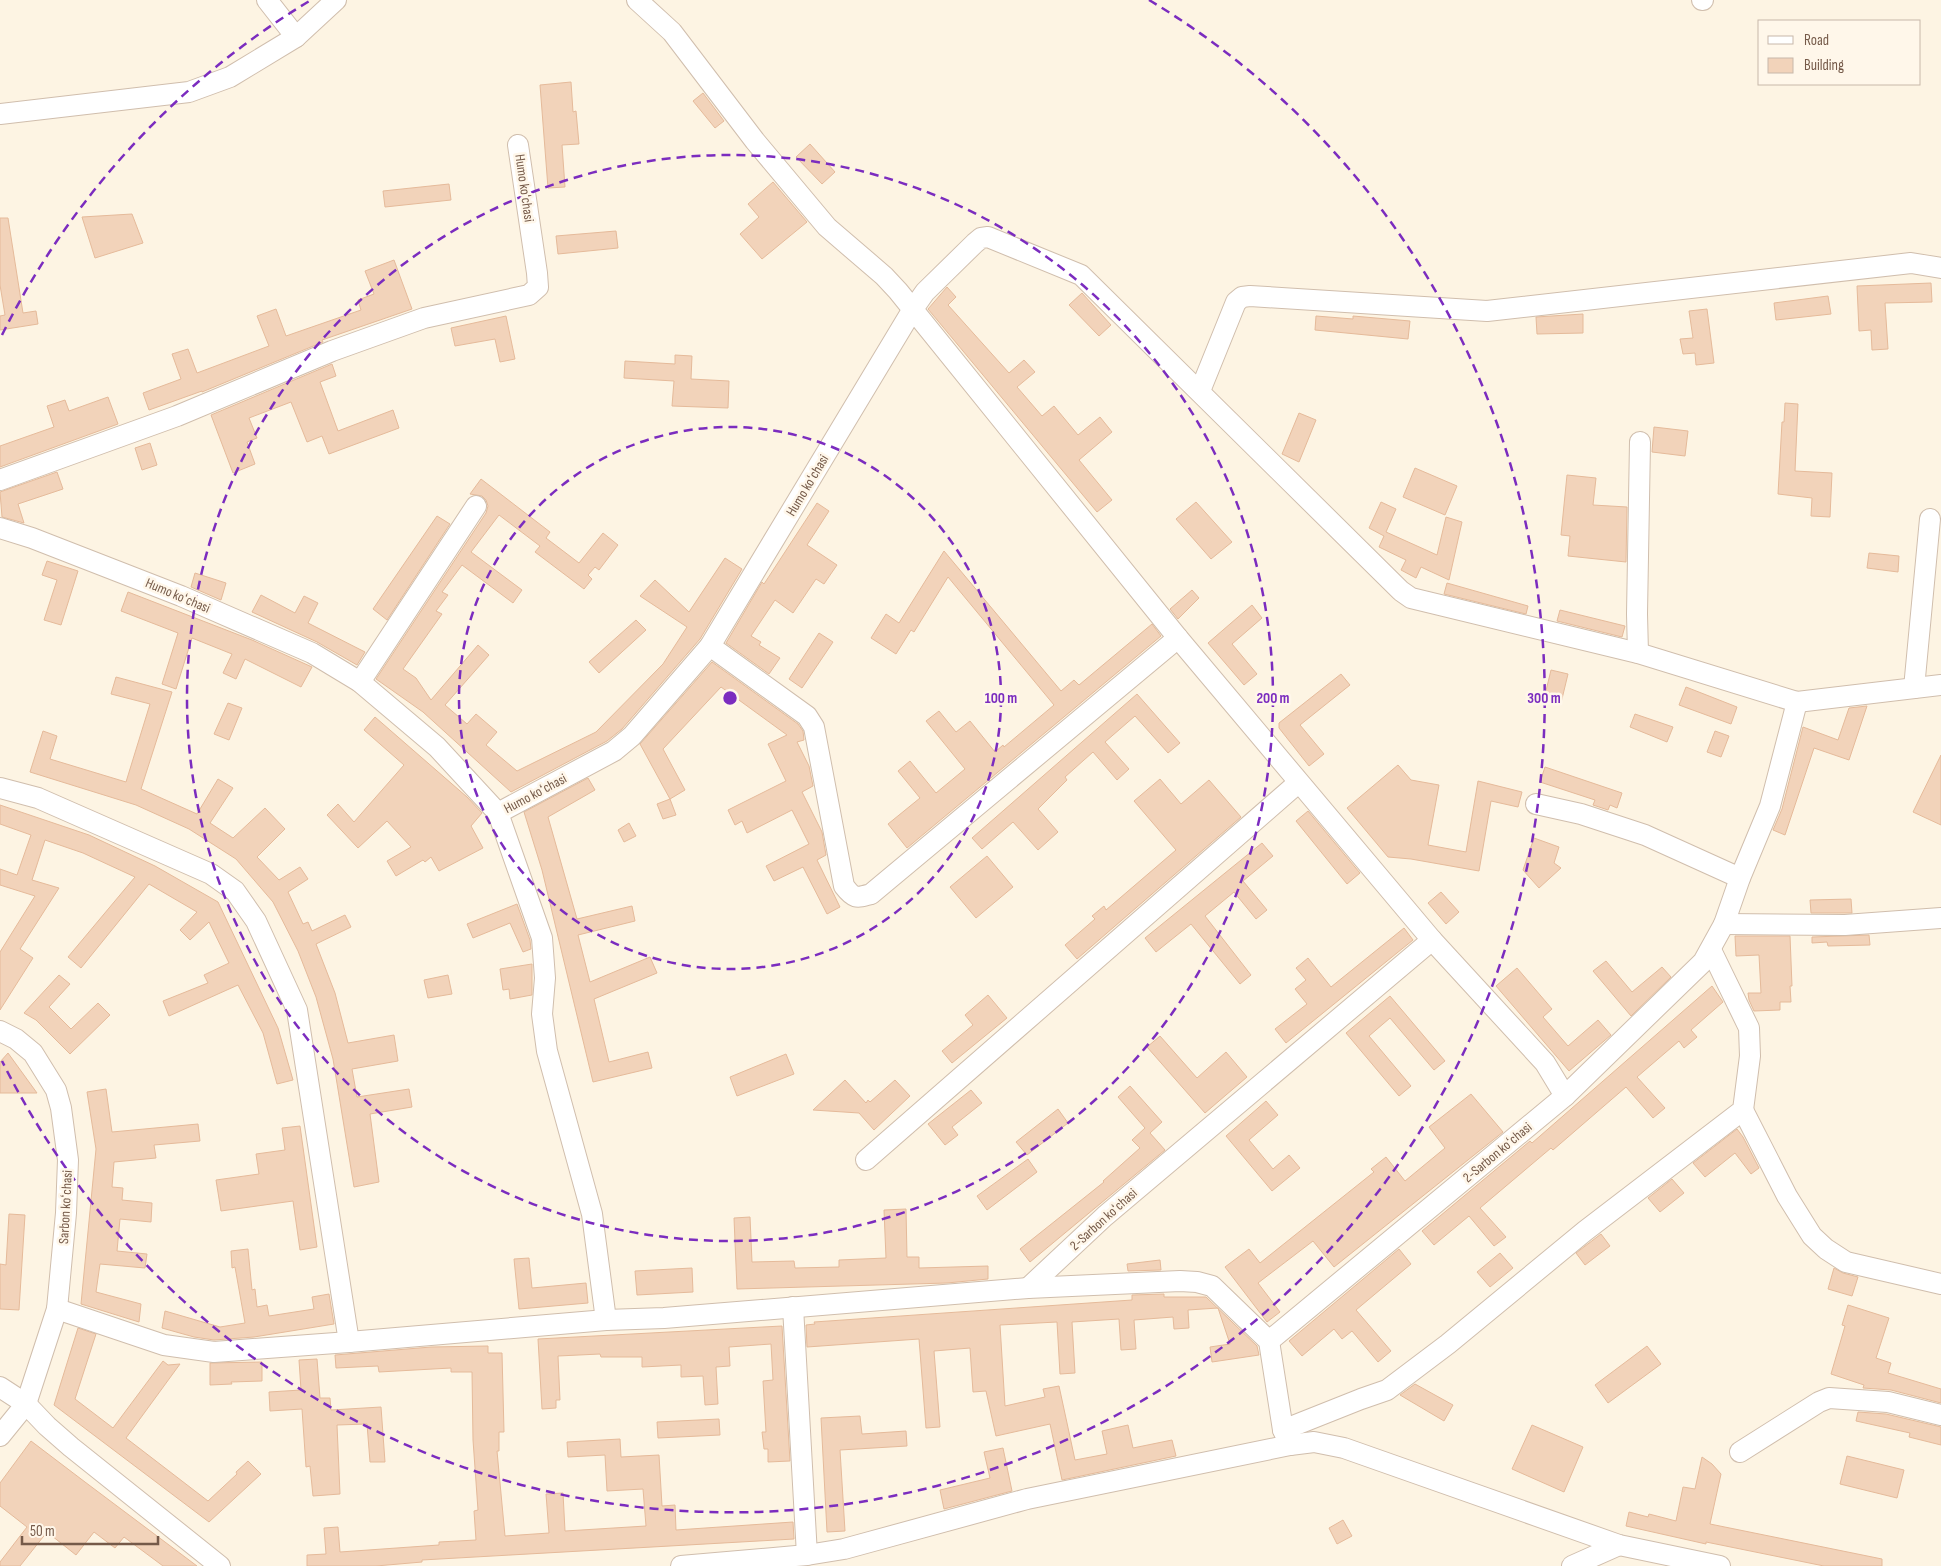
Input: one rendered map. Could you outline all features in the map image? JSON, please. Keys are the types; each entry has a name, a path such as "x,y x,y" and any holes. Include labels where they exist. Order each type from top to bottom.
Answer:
{"street":[{"path":"266,0 296,37"},
{"path":"0,114 189,92 230,77 296,37 336,0"},
{"path":"637,0 672,32 755,141 827,227 884,276 913,309 1178,638 1298,783 1432,940 1545,1064 1565,1096"},
{"name":"Humo koʻchasi","path":"0,480 178,416 332,351 424,318 529,296 538,286 518,145"},
{"name":"Humo koʻchasi","path":"0,528 32,538 181,596 312,653 360,682 437,747 498,813 614,751 632,736 710,646 913,309 925,292 975,243 982,238 988,237 1081,275 1401,591 1411,598 1638,653 1796,702"},
{"path":"1200,392 1236,302 1242,297 1486,310 1911,263 1941,268"},
{"path":"1638,653 1640,442"},
{"path":"360,682 476,506"},
{"path":"1914,688 1930,519"},
{"path":"710,646 807,716 814,727 844,886 851,895 858,898 871,894 1178,638"},
{"path":"1796,702 1941,685"},
{"name":"2-Sarbon koʻchasi","path":"1269,1341 1565,1096 1703,962 1724,924 1740,878 1770,806 1796,702"},
{"path":"866,1160 1298,783"},
{"path":"0,788 38,798 211,874 234,891 256,921 298,1010 349,1342"},
{"path":"1536,804 1581,814 1645,835 1740,878"},
{"path":"498,813 542,938 545,978 542,1014 547,1051 592,1214 606,1320"},
{"path":"1724,924 1845,925 1941,918"},
{"name":"2-Sarbon koʻchasi","path":"1028,1288 1105,1216 1432,940"},
{"path":"1711,950 1749,1028 1750,1056 1743,1110 1787,1196 1812,1236 1826,1249 1846,1262 1941,1284"},
{"name":"Sarbon koʻchasi","path":"0,1031 16,1039 33,1053 56,1090 61,1108 68,1160 66,1213 57,1309 26,1404"},
{"path":"681,1566 807,1555 844,1549 1027,1499 1286,1438 1360,1399 1387,1390 1448,1344 1585,1231 1743,1110"},
{"path":"57,1309 164,1345 214,1352 606,1320 664,1318 793,1308 1028,1288 1180,1281 1197,1282 1212,1286 1269,1341 1286,1438"},
{"path":"793,1308 807,1555"},
{"path":"0,1386 26,1404 71,1447 220,1566"},
{"path":"1740,1452 1819,1402 1829,1398 1888,1402 1941,1415"},
{"path":"0,1436 26,1404"},
{"path":"1286,1438 1344,1448 1620,1545 1720,1566"},
{"path":"1572,1566 1620,1545"}],"building":[{"path":"571,82 573,112 576,111 579,144 562,145 565,187 548,188 540,85"},
{"path":"703,93 724,121 715,128 693,101"},
{"path":"810,144 835,172 822,184 796,157"},
{"path":"773,182 807,222 762,259 740,234 759,217 748,204"},
{"path":"449,184 451,200 385,207 383,191"},
{"path":"132,214 143,243 95,258 82,217"},
{"path":"0,218 8,218 23,313 36,311 38,324 0,330 0,316 5,315 0,285"},
{"path":"616,231 618,248 558,254 556,236"},
{"path":"394,260 412,309 322,340 323,342 202,392 149,410 143,393 181,379 172,354 188,349 197,373 269,346 257,316 276,309 286,336 361,310 358,300 374,294 365,271"},
{"path":"1931,283 1932,302 1885,303 1888,349 1872,350 1871,330 1859,331 1857,286"},
{"path":"947,287 956,297 948,305 1009,373 1024,360 1035,372 1017,387 1042,416 1054,406 1078,435 1100,417 1112,432 1079,460 1112,500 1097,512 928,309"},
{"path":"1082,293 1111,325 1099,336 1069,305"},
{"path":"1828,296 1831,314 1776,320 1774,303"},
{"path":"1707,309 1714,363 1696,365 1695,353 1683,354 1680,339 1693,338 1689,311"},
{"path":"1583,314 1583,333 1537,334 1536,317"},
{"path":"506,316 515,359 500,362 495,339 455,346 451,328"},
{"path":"1316,316 1353,319 1353,316 1410,321 1408,339 1315,330"},
{"path":"675,355 692,356 691,379 729,381 728,408 672,406 674,381 624,378 625,361 675,364"},
{"path":"332,364 336,376 320,382 338,431 393,410 399,428 329,454 322,436 307,442 291,402 249,418 257,438 247,442 255,464 233,473 211,415"},
{"path":"108,397 118,424 0,467 0,446 54,427 47,406 65,400 69,411"},
{"path":"1785,403 1798,404 1795,471 1832,473 1830,517 1811,516 1812,498 1778,494 1782,422 1784,422"},
{"path":"1299,413 1316,420 1299,462 1282,454"},
{"path":"1654,427 1688,431 1685,456 1652,452"},
{"path":"150,443 157,465 142,470 135,448"},
{"path":"1415,468 1457,486 1445,515 1403,497"},
{"path":"57,472 63,489 18,504 24,523 2,517 0,492"},
{"path":"1567,475 1596,478 1593,505 1627,507 1626,562 1568,556 1570,536 1561,535"},
{"path":"481,479 550,532 546,538 579,563 603,533 618,545 599,570 595,567 588,575 592,579 584,589 535,552 540,546 499,515 471,552 522,590 513,603 462,565 442,592 448,595 436,611 442,614 403,669 416,678 431,700 478,645 489,655 445,705 467,724 476,714 497,732 486,745 517,771 596,732 663,664 687,627 640,596 655,580 689,612 725,558 742,569 700,639 622,729 607,741 511,792 423,712 376,679 486,513 488,506 486,500 482,496 470,494"},
{"path":"1196,502 1232,542 1211,559 1176,519"},
{"path":"1381,502 1396,509 1386,532 1437,555 1446,517 1462,522 1449,580 1421,567 1416,578 1401,570 1406,560 1379,547 1384,536 1369,528"},
{"path":"817,503 829,511 807,545 837,565 824,584 816,579 793,613 775,600 751,636 761,642 759,645 780,658 769,674 726,643 762,582 764,584"},
{"path":"437,516 450,524 387,620 373,609"},
{"path":"944,551 1061,691 1074,680 1079,685 1152,624 1161,636 907,848 888,824 920,798 898,771 910,761 936,793 965,769 926,721 939,711 956,732 970,721 995,752 1003,745 1004,747 1054,705 948,577 914,632 911,630 896,654 871,638 886,614 899,623"},
{"path":"1869,553 1899,556 1898,572 1867,568"},
{"path":"47,561 78,571 61,625 44,620 57,580 42,575"},
{"path":"195,573 226,583 221,600 191,587"},
{"path":"1447,583 1528,606 1526,614 1444,594"},
{"path":"1192,590 1199,598 1178,619 1170,609"},
{"path":"128,592 252,640 312,667 301,687 245,659 236,679 223,673 232,654 192,638 176,689 162,684 178,633 121,611"},
{"path":"261,595 295,613 304,596 318,603 308,623 365,652 357,665 317,642 252,612"},
{"path":"1252,605 1262,618 1232,644 1257,674 1244,685 1208,643"},
{"path":"1560,610 1625,626 1622,637 1557,621"},
{"path":"636,620 646,630 599,673 589,662"},
{"path":"819,633 833,642 802,688 789,679"},
{"path":"712,662 798,724 803,731 804,740 797,742 809,766 813,786 802,792 822,832 826,855 817,860 840,907 827,914 803,867 774,881 766,866 809,844 792,810 747,833 742,821 735,825 728,810 786,781 768,744 787,735 721,687 663,749 685,790 670,799 640,744"},
{"path":"1551,670 1568,674 1561,703 1544,699"},
{"path":"1341,674 1350,685 1300,725 1324,754 1309,766 1279,728 1279,723"},
{"path":"116,677 172,692 141,789 197,814 218,779 233,788 210,823 233,838 265,808 285,829 257,857 279,880 300,867 308,879 288,892 303,924 308,922 312,931 345,915 351,927 316,944 335,993 348,1043 394,1035 398,1061 352,1069 357,1097 409,1089 412,1107 370,1114 379,1182 354,1187 333,1059 316,997 298,951 273,902 236,859 189,829 136,805 30,772 43,731 57,736 50,759 126,782 150,704 111,694"},
{"path":"1686,687 1737,707 1731,724 1679,705"},
{"path":"1137,694 1180,743 1168,753 1135,716 1105,742 1129,769 1117,780 1093,752 1065,777 1067,780 1038,809 1058,832 1038,850 1013,822 982,849 972,838"},
{"path":"228,703 242,708 229,740 214,734"},
{"path":"1867,706 1849,760 1814,748 1785,835 1773,830 1782,809 1803,727 1838,740 1849,708"},
{"path":"1635,714 1673,727 1667,742 1630,727"},
{"path":"375,717 467,797 482,813 471,826 483,848 439,871 431,857 425,862 423,860 396,876 387,861 411,847 387,821 358,848 327,815 338,804 354,822 404,765 364,730"},
{"path":"1715,731 1729,736 1721,757 1707,752"},
{"path":"1941,755 1941,825 1913,812"},
{"path":"1398,765 1411,780 1439,785 1428,845 1466,852 1478,781 1522,792 1518,807 1491,801 1479,871 1411,859 1388,857 1347,808"},
{"path":"1545,767 1622,793 1617,808 1610,805 1608,810 1593,805 1595,800 1540,782"},
{"path":"588,778 595,790 548,817 577,919 632,906 635,921 578,935 590,982 650,957 657,973 594,999 609,1062 648,1052 652,1068 593,1082 542,870 524,812"},
{"path":"1160,779 1181,804 1209,780 1241,817 1077,959 1065,945 1095,919 1092,916 1104,906 1106,910 1176,850 1134,801"},
{"path":"670,799 676,815 663,819 657,804"},
{"path":"0,805 89,835 155,866 218,902 278,1028 293,1080 277,1084 263,1033 238,985 169,1016 163,1001 208,983 204,975 229,963 209,922 190,940 180,930 197,912 149,884 81,968 68,957 135,877 83,853 45,840 32,880 59,888 20,949 33,958 0,1010 0,952 35,896 0,885 0,869 17,875 31,835 0,824"},
{"path":"1308,811 1360,873 1347,884 1296,821"},
{"path":"629,823 636,836 624,842 618,830"},
{"path":"1534,838 1559,847 1554,863 1561,868 1539,888 1523,870"},
{"path":"1262,843 1273,856 1243,881 1267,910 1256,919 1234,892 1205,916 1251,975 1240,984 1191,924 1156,952 1145,938"},
{"path":"987,856 1013,887 976,918 950,887"},
{"path":"1441,892 1459,912 1446,924 1428,903"},
{"path":"1851,899 1852,913 1811,913 1810,900"},
{"path":"517,904 530,940 531,949 523,952 510,923 473,938 467,924"},
{"path":"1404,928 1413,940 1286,1043 1275,1029 1307,1004 1295,989 1306,980 1296,968 1308,958 1331,987"},
{"path":"1869,935 1870,945 1828,946 1827,942 1812,943 1812,937"},
{"path":"1735,936 1790,936 1791,1002 1780,1002 1780,1010 1754,1011 1748,993 1761,993 1759,955 1736,956"},
{"path":"1606,961 1632,992 1662,967 1671,977 1631,1016 1593,971"},
{"path":"532,964 532,995 510,999 509,989 503,990 500,969"},
{"path":"1517,968 1552,1009 1543,1017 1568,1046 1598,1020 1611,1035 1569,1071 1496,986"},
{"path":"59,975 70,984 49,1007 71,1029 98,1003 110,1015 70,1054 36,1020 24,1013"},
{"path":"448,975 452,994 428,998 424,980"},
{"path":"1712,986 1723,1002 1691,1030 1697,1037 1684,1048 1679,1041 1637,1077 1665,1108 1653,1118 1626,1087 1553,1150 1551,1148 1480,1208 1506,1237 1494,1246 1469,1216 1434,1245 1422,1231 1530,1141 1532,1143"},
{"path":"988,995 1007,1018 952,1063 942,1051 973,1025 965,1015"},
{"path":"1390,996 1445,1061 1434,1070 1390,1018 1369,1036 1411,1086 1399,1096 1346,1033"},
{"path":"1160,1036 1197,1078 1226,1052 1247,1077 1205,1113 1147,1047"},
{"path":"8,1053 37,1093 0,1093 0,1062"},
{"path":"786,1054 794,1074 737,1096 730,1077"},
{"path":"845,1080 866,1103 868,1100 870,1102 895,1080 910,1096 874,1130 859,1113 813,1110"},
{"path":"1130,1086 1162,1122 1150,1133 1165,1150 1030,1262 1020,1249 1104,1182 1140,1148 1132,1140 1145,1128 1118,1097"},
{"path":"106,1089 112,1132 198,1124 200,1141 154,1145 156,1158 114,1162 112,1187 123,1188 122,1200 152,1203 151,1222 120,1219 117,1251 147,1254 145,1268 100,1264 96,1292 141,1304 139,1322 81,1304 96,1149 87,1092"},
{"path":"971,1090 982,1103 952,1127 958,1135 945,1145 928,1124"},
{"path":"1471,1094 1503,1132 1334,1267 1313,1241 1258,1283 1280,1312 1267,1322 1225,1267 1249,1249 1260,1263 1374,1172 1371,1169 1386,1157 1405,1181 1445,1148 1429,1127"},
{"path":"1266,1101 1278,1115 1249,1140 1273,1169 1289,1155 1300,1168 1272,1191 1226,1136"},
{"path":"1058,1109 1068,1123 1027,1155 1016,1142"},
{"path":"300,1126 317,1247 300,1250 293,1201 221,1211 216,1180 259,1174 256,1154 285,1150 282,1128"},
{"path":"1737,1129 1759,1168 1751,1174 1735,1153 1705,1177 1693,1163"},
{"path":"1028,1159 1037,1172 987,1210 977,1196"},
{"path":"1672,1179 1684,1193 1660,1212 1648,1198"},
{"path":"906,1209 907,1257 919,1257 919,1268 988,1266 988,1279 947,1283 737,1289 734,1218 750,1217 752,1262 794,1261 795,1268 839,1267 839,1260 886,1258 884,1210"},
{"path":"9,1214 25,1215 19,1310 0,1309 0,1264 6,1265"},
{"path":"1601,1234 1610,1246 1585,1265 1576,1253"},
{"path":"248,1249 252,1290 255,1289 257,1307 267,1305 269,1316 314,1309 312,1297 329,1294 334,1324 254,1337 214,1340 194,1337 162,1328 165,1311 220,1327 245,1323 235,1267 232,1268 231,1251"},
{"path":"1399,1249 1411,1264 1356,1310 1391,1351 1378,1362 1352,1331 1342,1339 1334,1329 1302,1356 1289,1341"},
{"path":"1500,1253 1513,1268 1490,1287 1477,1272"},
{"path":"529,1258 532,1288 586,1283 588,1303 519,1309 514,1259"},
{"path":"1160,1260 1161,1270 1128,1271 1127,1264"},
{"path":"692,1268 693,1292 637,1295 635,1271"},
{"path":"1834,1268 1843,1273 1858,1277 1852,1296 1828,1289"},
{"path":"1164,1294 1164,1297 1206,1297 1217,1308 1188,1310 1189,1328 1174,1329 1173,1317 1134,1320 1136,1349 1121,1350 1119,1319 1072,1322 1075,1373 1060,1374 1057,1322 1000,1325 1005,1406 1045,1397 1043,1389 1059,1386 1075,1460 1107,1454 1102,1431 1128,1425 1133,1448 1172,1440 1176,1456 1062,1480 1050,1424 996,1436 986,1391 973,1392 970,1348 934,1351 940,1427 926,1428 919,1339 807,1347 806,1325 815,1324 814,1322 1132,1300 1132,1295"},
{"path":"1848,1305 1889,1318 1876,1358 1891,1363 1888,1373 1941,1389 1941,1403 1891,1390 1863,1388 1864,1385 1831,1374 1845,1326 1842,1325"},
{"path":"1218,1309 1257,1346 1259,1355 1212,1362 1210,1347 1230,1344"},
{"path":"782,1326 790,1461 768,1462 768,1449 764,1449 762,1432 766,1432 763,1381 773,1380 771,1344 729,1347 730,1366 716,1367 718,1404 705,1405 703,1376 681,1377 681,1365 642,1367 642,1357 601,1357 600,1354 558,1356 560,1400 556,1400 556,1408 542,1409 538,1339"},
{"path":"78,1328 96,1334 75,1399 113,1428 163,1361 168,1365 180,1364 126,1438 208,1501 248,1461 261,1474 209,1522 54,1405"},
{"path":"488,1346 488,1353 502,1353 504,1432 499,1432 499,1451 497,1451 505,1536 549,1533 546,1494 563,1493 565,1531 646,1526 643,1489 607,1491 605,1455 568,1457 567,1442 620,1439 621,1457 659,1455 662,1506 675,1505 676,1530 793,1522 794,1539 422,1560 422,1562 376,1566 307,1566 307,1555 326,1554 324,1528 338,1527 340,1552 439,1545 439,1542 476,1540 474,1511 478,1510 473,1440 472,1372 451,1372 451,1368 379,1372 378,1366 336,1368 335,1355 431,1347"},
{"path":"1647,1346 1661,1364 1608,1403 1595,1385"},
{"path":"317,1359 320,1398 330,1398 331,1410 381,1407 385,1462 370,1462 367,1424 337,1425 340,1494 313,1496 310,1466 306,1467 302,1409 270,1411 269,1392 301,1390 299,1360"},
{"path":"262,1362 262,1381 210,1385 210,1363"},
{"path":"1415,1384 1453,1405 1444,1421 1400,1395"},
{"path":"1858,1412 1886,1414 1941,1427 1941,1445 1909,1437 1910,1433 1856,1421"},
{"path":"860,1416 862,1434 906,1431 907,1446 840,1450 845,1531 827,1532 821,1418"},
{"path":"719,1419 720,1435 658,1438 657,1422"},
{"path":"1532,1425 1583,1447 1564,1492 1512,1469"},
{"path":"31,1441 197,1566 163,1566 124,1537 115,1548 94,1532 76,1555 47,1532 20,1566 0,1566 0,1562 27,1527 0,1506 0,1483"},
{"path":"1003,1448 1012,1491 944,1509 940,1490 990,1478 984,1452"},
{"path":"1847,1456 1904,1470 1897,1498 1840,1484"},
{"path":"1702,1457 1721,1474 1710,1524 1882,1559 1882,1566 1824,1566 1706,1542 1706,1544 1626,1526 1629,1512 1648,1517 1649,1514 1676,1521 1683,1487 1695,1489"},
{"path":"1343,1520 1352,1536 1337,1544 1329,1528"}]}
